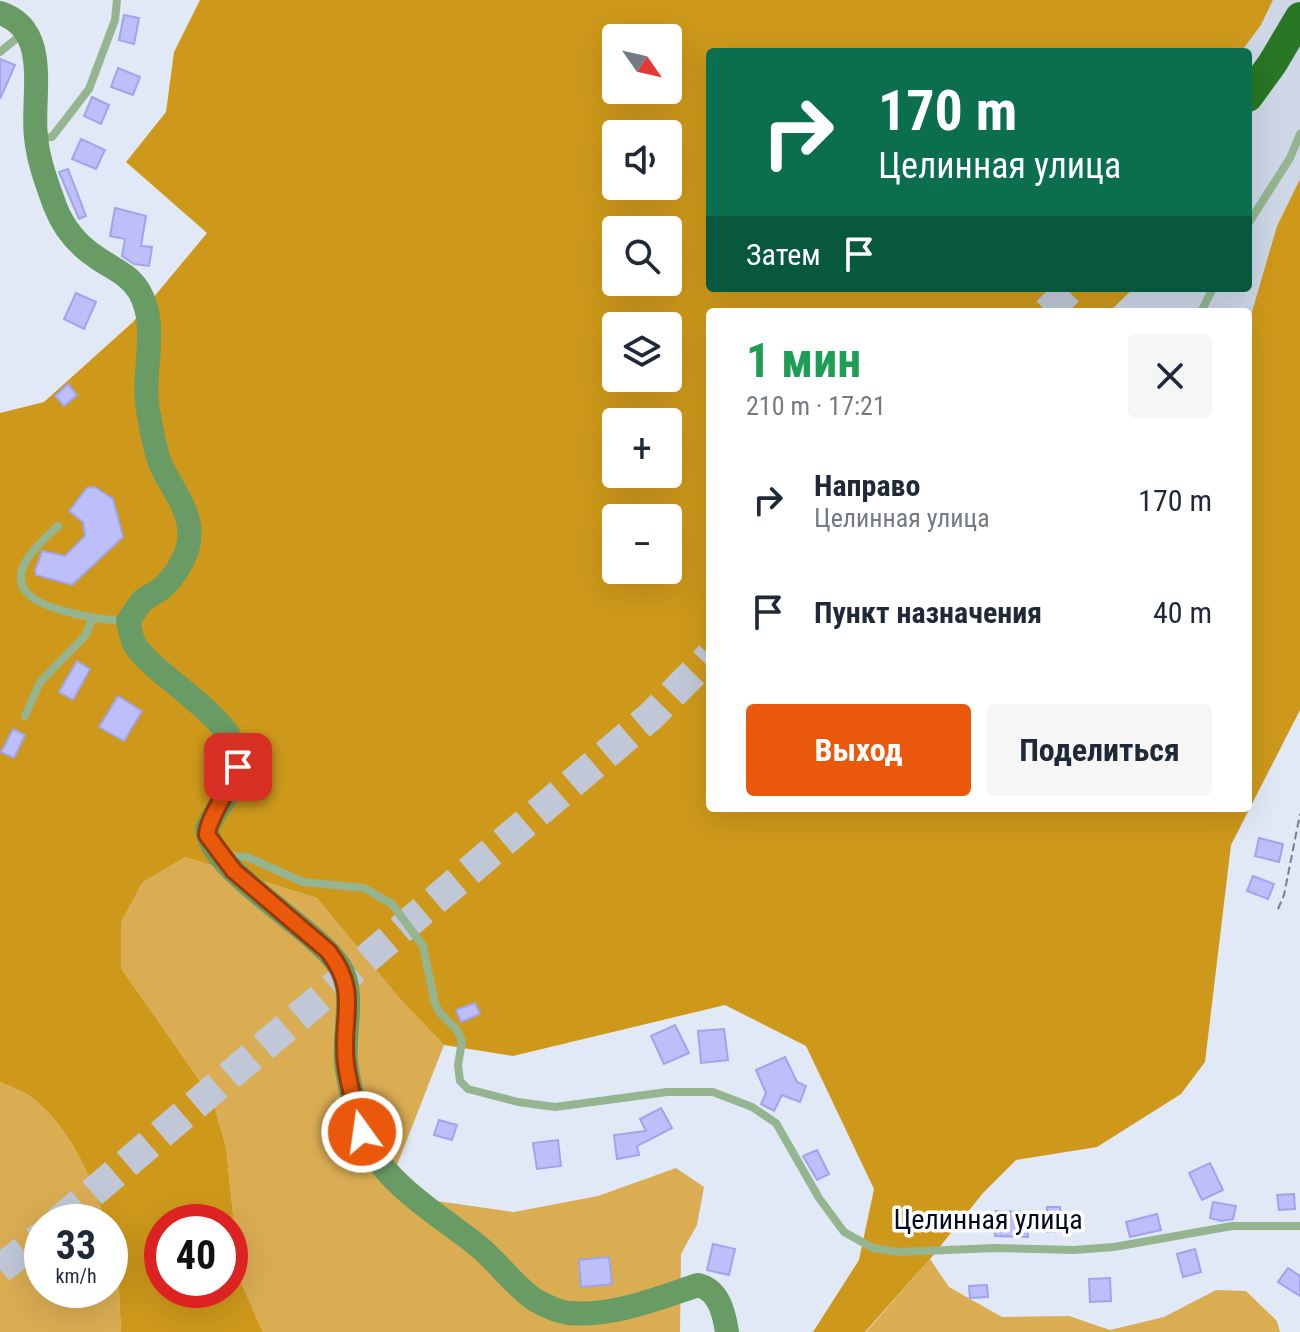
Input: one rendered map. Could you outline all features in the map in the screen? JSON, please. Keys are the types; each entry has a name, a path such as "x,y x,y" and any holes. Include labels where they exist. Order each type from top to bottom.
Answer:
{"highway":[{"path":"1252,92 1300,17"}],"street":[{"path":"0,13 26,31 33,47 39,159 57,210 75,241 122,272 137,287 145,303 148,320 147,406 160,463 180,496 189,531 189,545 181,564 164,586 142,601 128,621 133,642 146,659 225,729 236,748 238,767 231,788 207,829 207,835 234,871 328,951 340,967 348,998 344,1034 346,1065 362,1132 371,1151 395,1181 437,1217 478,1246 535,1300 566,1313 602,1312 698,1285 714,1293 724,1315 727,1332"}],"lane":[{"path":"36,138 52,137 89,89 115,20 117,0"},
{"path":"0,52 26,31"},
{"path":"1252,218 1290,158 1300,134"},
{"path":"58,526 36,546 22,571 20,580 23,588 36,600 92,619 128,621"},
{"path":"25,716 40,682 86,635 92,619"},
{"name":"Целинная улица","path":"222,856 247,857 303,882 364,888 392,904 423,946 435,1004 457,1030 462,1041 458,1065 460,1081 468,1089 518,1102 555,1107 667,1092 713,1092 752,1107 776,1123 819,1198 844,1232 873,1248 898,1252 995,1248 1074,1250 1114,1247 1232,1226 1300,1226"}],"path":[{"path":"1278,909 1284,895 1300,814"}],"shaded area":[{"path":"200,0 1273,0 1261,25 1244,48 706,48 706,292 1130,292 1113,308 706,308 706,812 1248,812 1231,845 1205,1062 1181,1094 1097,1147 1016,1160 983,1193 865,1332 813,1332 859,1260 874,1189 806,1046 725,1005 513,1056 444,1045 399,998 317,898 185,857 142,883 121,923 121,968 212,1098 226,1147 232,1204 144,1204 144,1308 248,1308 248,1298 263,1332 121,1332 120,1308 128,1308 128,1204 99,1204 87,1172 58,1124 30,1096 0,1082 0,413 44,402 133,322 207,233 126,162 166,112 174,52"},
{"path":"1273,0 1300,0 1300,179 1277,226 1252,310 1252,308 1113,308 1130,292 1252,292 1252,48 1244,48 1261,25"},
{"path":"1300,179 1300,710 1252,804 1252,311 1277,226"},
{"path":"185,857 317,898 399,998 444,1045 397,1165 430,1200 514,1212 598,1196 676,1168 704,1187 697,1225 681,1254 680,1332 263,1332 248,1298 248,1204 232,1204 226,1147 212,1098 121,968 121,923 142,883"},
{"path":"0,1082 34,1099 58,1124 87,1172 99,1204 24,1204 24,1308 120,1308 121,1332 0,1332"},
{"path":"930,1259 949,1287 1002,1317 1069,1316 1110,1330 1164,1317 1216,1290 1246,1291 1277,1321 1280,1332 866,1332"}],"building":[{"path":"124,15 139,18 134,44 119,40"},
{"path":"0,59 15,65 0,99"},
{"path":"118,68 140,77 133,95 111,87"},
{"path":"92,97 109,105 101,124 84,116"},
{"path":"81,139 105,150 96,169 72,159"},
{"path":"68,169 86,216 79,219 59,172"},
{"path":"115,208 146,216 141,246 152,247 149,266 134,264 122,256 125,239 110,236"},
{"path":"76,293 96,302 84,329 64,319"},
{"path":"68,384 77,395 64,406 55,396"},
{"path":"95,487 113,499 123,537 72,585 36,575 42,551 65,556 85,536 83,522 69,511 87,488"},
{"path":"77,661 90,669 73,700 59,692"},
{"path":"118,696 142,711 124,741 99,727"},
{"path":"13,729 25,735 14,758 1,752"},
{"path":"1259,838 1283,844 1279,862 1255,856"},
{"path":"1253,876 1274,884 1268,899 1247,891"},
{"path":"475,1003 480,1014 461,1022 456,1010"},
{"path":"675,1025 689,1053 664,1064 651,1036"},
{"path":"724,1029 728,1060 701,1063 698,1031"},
{"path":"785,1057 797,1082 806,1086 800,1102 782,1095 774,1111 761,1104 766,1093 756,1070"},
{"path":"661,1108 672,1128 637,1146 639,1155 617,1159 614,1135 646,1131 640,1119"},
{"path":"439,1120 457,1125 452,1140 434,1135"},
{"path":"558,1140 561,1166 537,1169 533,1143"},
{"path":"817,1150 829,1174 817,1180 803,1156"},
{"path":"1210,1163 1223,1190 1202,1200 1189,1173"},
{"path":"1294,1194 1295,1209 1279,1210 1277,1195"},
{"path":"1213,1202 1236,1206 1233,1219 1221,1221 1210,1218"},
{"path":"1047,1207 1060,1207 1062,1231 1048,1232"},
{"path":"996,1211 1028,1212 1028,1237 995,1236"},
{"path":"1157,1214 1161,1230 1130,1237 1126,1222"},
{"path":"713,1244 735,1249 729,1275 707,1270"},
{"path":"1195,1249 1201,1272 1183,1277 1177,1254"},
{"path":"609,1257 612,1284 581,1287 579,1260"},
{"path":"1288,1268 1300,1276 1300,1296 1278,1282"},
{"path":"1110,1278 1111,1301 1090,1302 1089,1279"},
{"path":"987,1285 988,1297 970,1298 969,1286"}],"tunnel":[{"path":"1051,308 1067,292"},
{"path":"79,1204 651,716 706,660"},
{"path":"0,1269 24,1250"}],"route":[{"path":"238,767 231,788 210,820 207,835 234,871 328,951 340,967 348,998 344,1034 346,1065 362,1132"}]}
